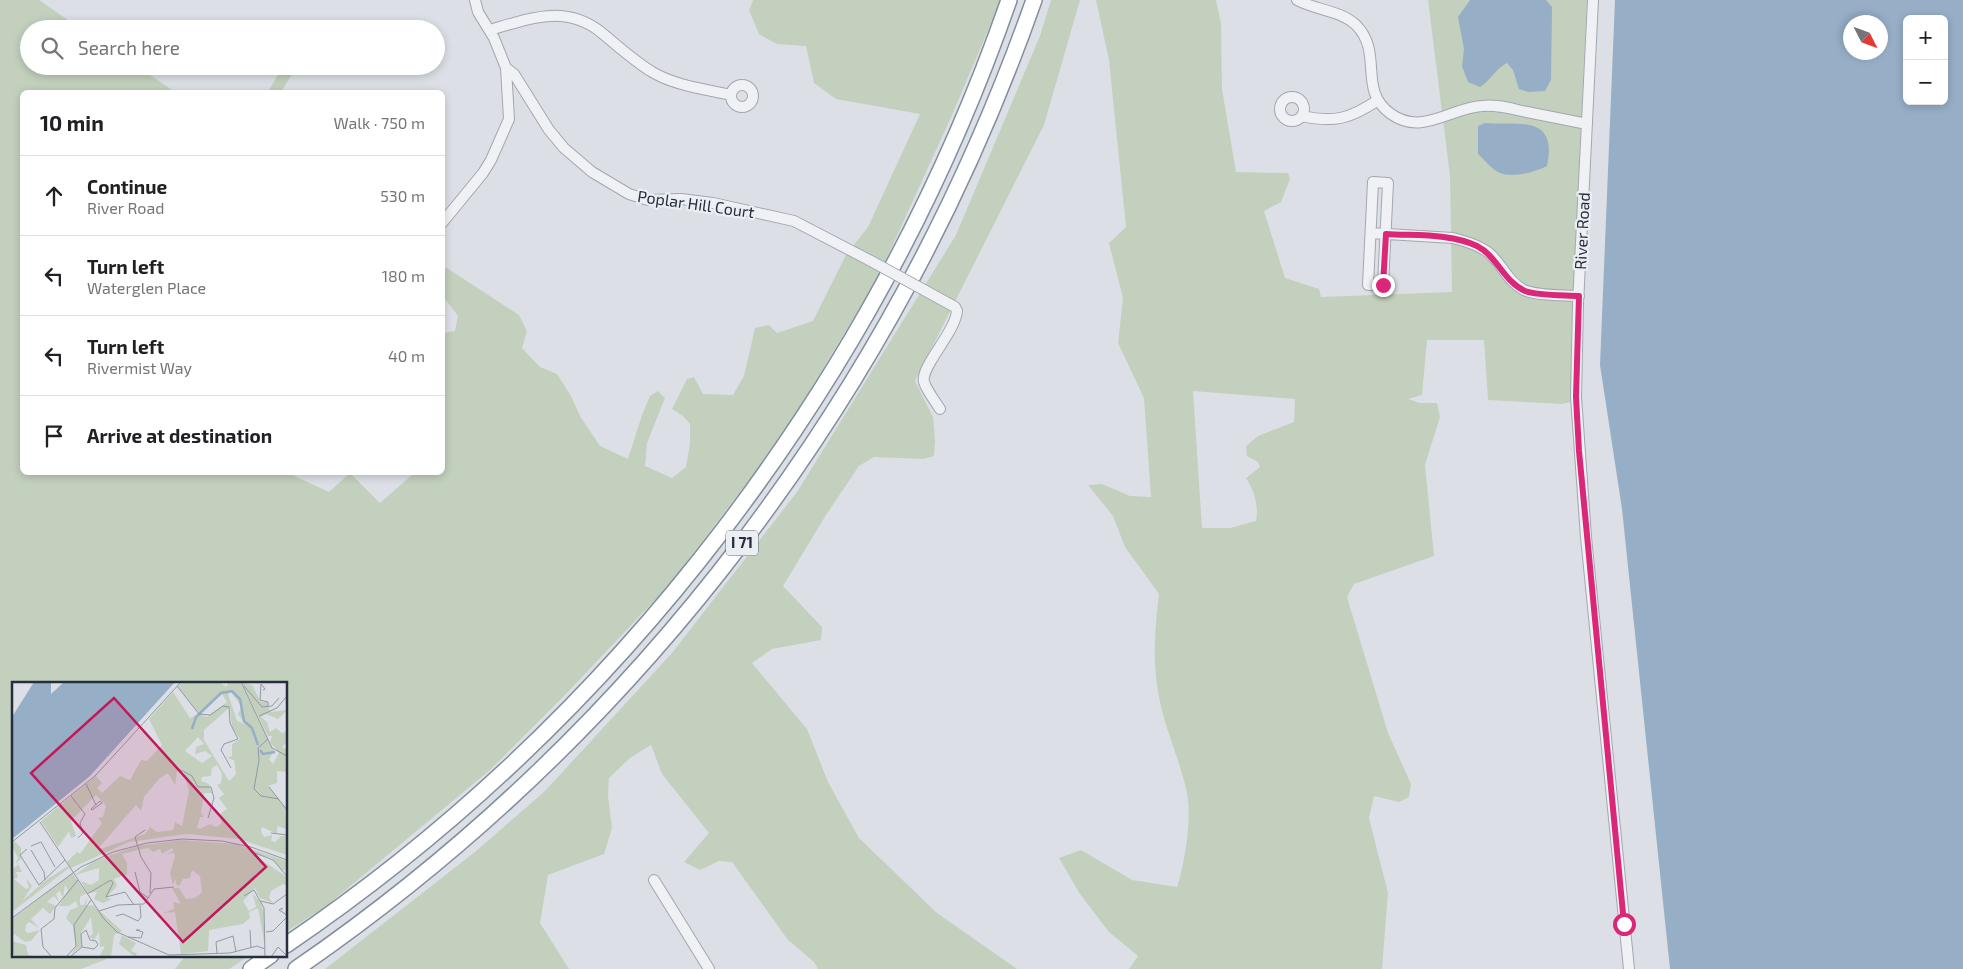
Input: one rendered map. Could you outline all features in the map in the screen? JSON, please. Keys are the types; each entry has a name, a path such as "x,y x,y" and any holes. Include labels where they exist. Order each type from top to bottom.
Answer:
{"highway":[{"name":"I 71","path":"288,944 401,860 512,763 575,702 631,642 725,528 778,454 829,376 899,255 958,130 1010,0"},
{"name":"I 71","path":"296,969 387,903 445,856 542,769 634,675 699,599 818,435 864,364 897,306 933,239 966,171 994,105 1034,0"},
{"path":"250,969 270,956"}],"street":[{"path":"445,219 483,173 510,119 506,68 490,30 478,12 474,0"},
{"path":"1296,0 1306,5 1338,14 1355,25 1362,33 1370,52 1372,86 1384,108 1398,118 1419,123 1429,122 1481,106 1497,106 1587,124"},
{"name":"River Road","path":"1593,0 1576,397 1600,686 1629,969"},
{"path":"490,30 550,16 568,16 590,24 659,76 731,94"},
{"name":"Poplar Hill Court","path":"506,68 514,74 549,130 564,148 592,172 629,194 648,200 681,199 712,203 794,221 955,306 957,311 953,327 924,374 925,384 940,409"},
{"path":"1302,116 1326,120 1339,119 1361,112 1378,100"},
{"path":"1373,182 1388,183 1383,285 1368,285 1371,233 1373,182"},
{"path":"1371,233 1453,238 1465,241 1489,254 1511,279 1525,291 1579,296"},
{"path":"654,880 709,969"}],"green space":[{"path":"0,0 39,0 68,20 20,20 20,75 150,75 172,90 20,90 20,475 292,475 329,492 348,475 352,475 380,503 412,475 445,475 445,333 455,331 458,316 445,299 445,268 447,268 519,315 527,331 522,348 540,367 557,374 571,396 580,416 600,446 628,459 650,396 658,391 665,398 647,443 645,466 672,478 686,467 690,444 690,424 683,416 672,409 687,379 694,377 703,394 733,395 744,376 755,328 769,325 777,333 813,321 847,253 882,271 782,436 670,584 565,695 490,770 325,907 288,931 288,682 12,682 12,956 114,956 81,969 0,969"},
{"path":"753,0 1001,0 952,115 885,262 853,246 868,227 920,114 836,99 814,83 806,46 777,44 759,34 749,10"},
{"path":"1051,0 1080,0 1044,125 915,381 933,417 934,456 923,459 874,457 859,466 826,515 783,586 822,627 821,640 772,649 752,663 807,729 828,782 859,838 937,913 1017,969 818,969 814,962 788,940 732,862 719,861 700,870 684,862 709,833 662,774 651,745 630,758 609,778 608,796 612,828 604,854 548,875 540,923 569,969 325,969 475,852 545,791 672,653 797,492 956,235 1040,36"},
{"path":"1096,0 1216,0 1221,24 1222,89 1236,172 1288,173 1290,179 1281,202 1264,211 1285,278 1319,289 1321,297 1452,292 1450,176 1428,0 1587,0 1571,338 1573,398 1571,402 1562,404 1488,400 1484,340 1427,340 1422,395 1408,399 1420,403 1437,403 1440,417 1425,465 1434,556 1354,584 1347,597 1388,733 1411,784 1409,797 1399,802 1374,796 1369,818 1388,893 1382,969 1129,969 1138,956 1109,932 1080,894 1059,858 1081,850 1132,880 1177,887 1183,866 1189,815 1187,793 1165,721 1155,671 1156,620 1159,594 1125,547 1113,516 1088,485 1102,484 1130,496 1151,497 1144,398 1118,343 1123,298 1109,243 1126,227 1109,60","holes":["1193,391 1295,399 1294,422 1258,436 1246,446 1247,456 1258,462 1260,467 1246,478 1255,498 1256,521 1230,528 1202,528"]},
{"path":"278,75 291,75 282,90 269,90"},
{"path":"185,956 248,956 229,969 175,969"}],"water":[{"path":"1470,0 1546,0 1552,7 1551,80 1545,91 1528,92 1519,89 1513,70 1507,63 1480,87 1468,82 1462,66 1464,49 1458,17"},
{"path":"1615,0 1963,0 1963,969 1670,969 1622,509 1600,365"},
{"path":"1485,123 1522,124 1541,130 1547,137 1549,149 1547,166 1517,175 1500,173 1491,167 1478,154 1478,126"}],"route":[{"path":"1383,285 1386,234 1453,238 1465,241 1489,254 1505,274 1525,291 1579,296 1576,397 1579,451 1624,924"}]}
